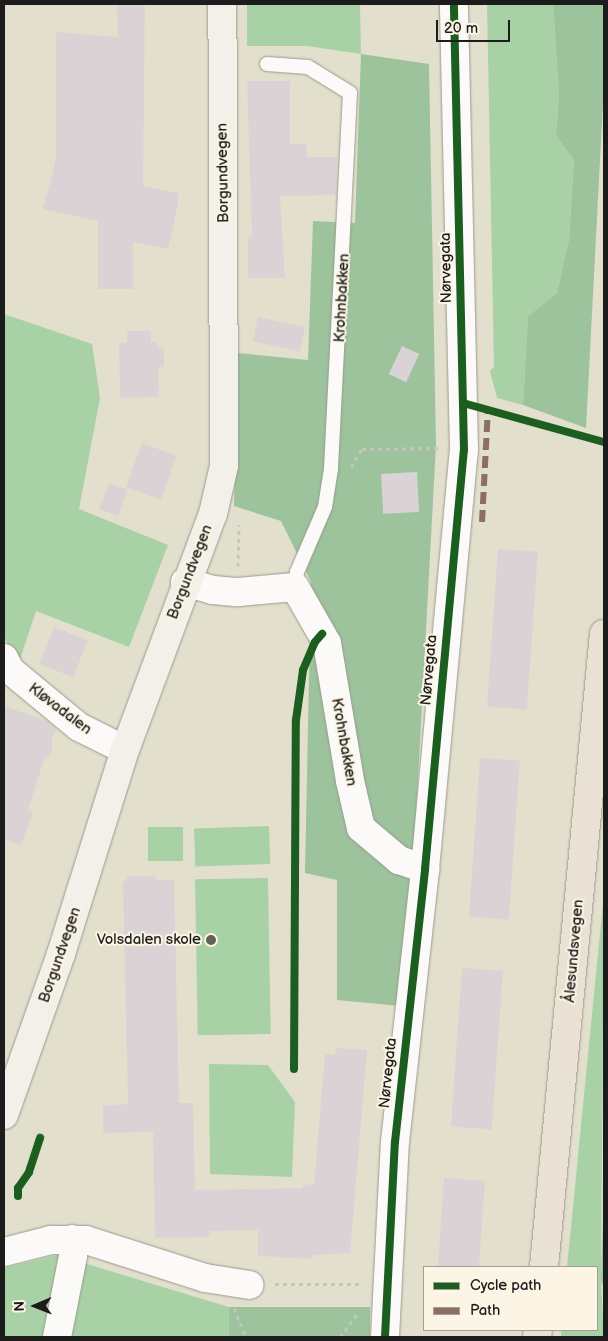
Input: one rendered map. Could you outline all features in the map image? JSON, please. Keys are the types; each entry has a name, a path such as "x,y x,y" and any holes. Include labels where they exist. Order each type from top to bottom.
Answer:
{"highway":[{"name":"Ålesundsvegen","path":"544,1266 604,634"}],"main road":[{"name":"Borgundvegen","path":"4,1115 61,954 125,750 185,582 213,514 224,466 222,4"}],"street":[{"name":"Nørvegata","path":"385,1337 395,1142 425,869 464,450 454,4"},
{"path":"185,582 213,590 238,592 294,587"},
{"name":"Krohnbakken","path":"294,587 328,643 350,782 361,828 399,860 425,869"},
{"name":"Kløvadalen","path":"6,672 79,728 125,750"},
{"path":"57,1337 72,1256 72,1239"},
{"path":"4,1252 51,1240 86,1240 205,1278 260,1285"}],"lane":[{"name":"Krohnbakken","path":"267,64 308,66 350,93 331,469 325,507 297,572 294,587"}],"path":[{"path":"369,448 437,448"},
{"path":"238,592 239,522"},
{"path":"260,1285 359,1284"}],"green space":[{"path":"247,4 360,4 361,54 307,46 247,46"},
{"path":"487,4 553,4 559,94 556,134 574,160 569,239 557,293 528,316 523,405 497,398 490,371 494,367"},
{"path":"553,4 603,4 604,84 586,428 523,405 528,316 557,293 569,239 574,160 556,135 559,94"},
{"path":"361,54 429,64 436,445 415,833 400,1006 337,1000 337,880 305,873 311,582 281,521 234,506 237,353 308,360 313,221 355,223"},
{"path":"4,314 92,344 100,398 79,509 168,545 129,647 36,611 18,665 4,637"},
{"path":"269,826 270,864 195,867 194,829"},
{"path":"148,827 183,827 183,861 148,861"},
{"path":"268,878 271,1034 198,1035 195,879"},
{"path":"604,893 601,1280 604,1337 561,1337 561,1331 598,1331 598,1266 567,1266"},
{"path":"209,1064 268,1065 295,1102 292,1177 210,1174"},
{"path":"604,1188 604,1289 601,1280"},
{"path":"57,1255 229,1307 229,1337 4,1337 4,1268"},
{"path":"229,1307 370,1307 370,1337 229,1337"}],"building":[{"path":"117,4 145,4 143,186 178,193 178,204 168,249 133,242 133,289 98,289 98,221 43,209 56,159 56,32 118,37"},
{"path":"247,81 290,81 290,144 306,144 307,157 337,157 336,195 280,196 285,278 248,278 248,237 252,237"},
{"path":"258,317 305,327 300,351 253,341"},
{"path":"127,331 151,331 151,342 157,342 157,348 164,347 164,367 158,367 159,397 120,398 119,343 127,343"},
{"path":"402,346 419,354 406,382 389,374"},
{"path":"142,443 177,456 161,500 126,487"},
{"path":"417,472 419,512 383,514 381,474"},
{"path":"109,483 128,490 118,516 99,509"},
{"path":"498,549 538,552 527,709 487,707"},
{"path":"54,627 88,640 73,677 40,664"},
{"path":"4,706 47,721 56,728 51,742 53,746 50,756 45,757 28,810 33,812 21,845 4,839"},
{"path":"480,758 520,761 509,919 469,917"},
{"path":"127,876 156,876 156,880 174,880 179,1103 193,1103 195,1190 303,1188 303,1185 314,1184 325,1054 335,1055 336,1048 367,1050 350,1253 313,1255 313,1259 258,1256 258,1230 210,1231 209,1237 155,1238 153,1132 103,1133 103,1106 128,1104 123,881 127,881"},
{"path":"462,968 503,971 492,1129 451,1127"},
{"path":"444,1178 485,1181 479,1266 438,1266"}],"marked path":[{"path":"482,522 488,409"}],"cycle path":[{"path":"385,1337 395,1142 425,869 464,450 454,4"},
{"path":"463,403 604,442"},
{"path":"294,1069 296,720 303,670 315,642 322,634"},
{"path":"18,1196 18,1188 29,1172 40,1138"}],"place":[{"name":"Volsdalen skole","path":"211,940"}]}
